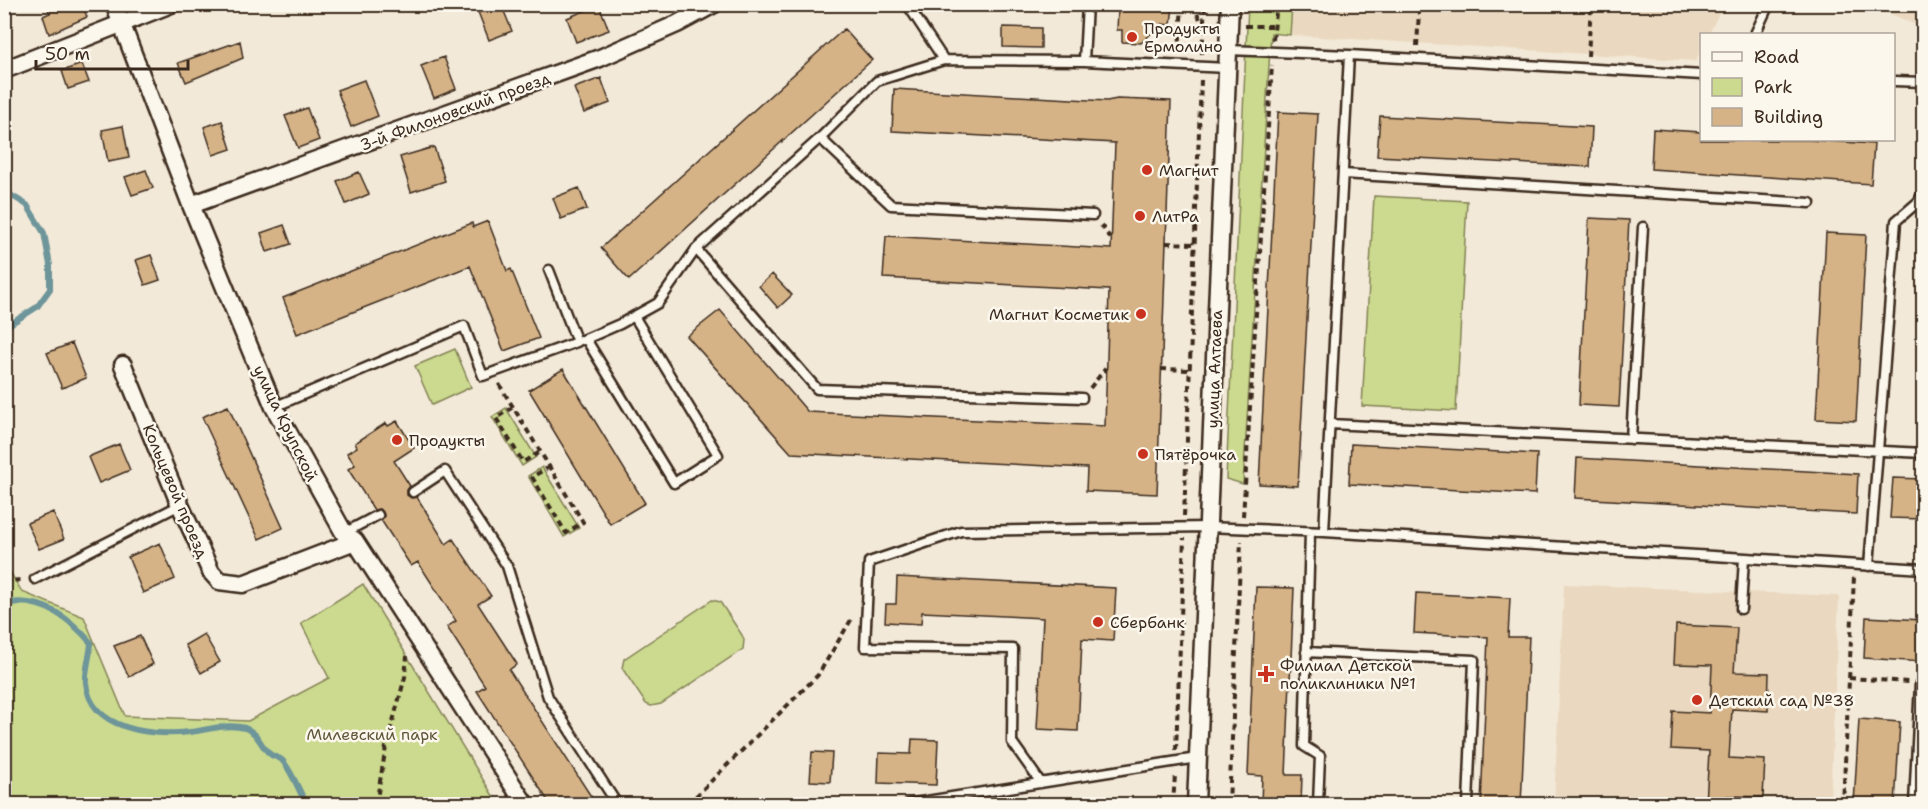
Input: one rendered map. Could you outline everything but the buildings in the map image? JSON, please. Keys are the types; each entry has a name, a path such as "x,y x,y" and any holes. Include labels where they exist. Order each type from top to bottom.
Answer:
{"street":[{"name":"улица Крупской","path":"114,4 191,205 274,407 349,537 525,804"},
{"path":"4,70 123,25 171,4"},
{"name":"3-й Филоновский проезд","path":"191,205 600,58 677,24 714,4"},
{"name":"улица Алтаева","path":"1196,804 1230,4"},
{"name":"Кольцевой проезд","path":"123,365 180,505 211,572 219,581 243,584 349,537"}],"lane":[{"path":"907,4 944,60"},
{"path":"1084,62 1087,4"},
{"path":"1755,33 1769,4"},
{"path":"1228,50 1700,75"},
{"path":"1324,532 1349,55"},
{"path":"274,407 464,326 483,376 582,340 634,316 658,303 696,249 820,138 877,81 944,60 1084,62 1227,68"},
{"path":"1895,81 1923,82"},
{"path":"820,138 891,205 1093,215"},
{"path":"1343,174 1810,203"},
{"path":"1869,566 1896,220 1918,202 1923,191"},
{"path":"1631,438 1643,227"},
{"path":"696,249 817,389 1082,398"},
{"path":"549,270 582,340 674,483 718,455 634,316"},
{"path":"1330,424 1923,453"},
{"path":"413,492 445,471 458,490 507,566 549,697 617,804"},
{"path":"35,579 180,505"},
{"path":"349,537 378,515"},
{"path":"1041,783 1012,742 1013,649 865,647 869,562 961,531 1208,527 1324,532 1923,569"},
{"path":"1310,532 1304,746 1320,756 1318,804"},
{"path":"1741,609 1744,558"},
{"path":"1306,652 1474,660 1468,804"},
{"path":"1914,804 1922,683"},
{"path":"908,804 1197,758"}],"path":[{"path":"1178,66 1182,4"},
{"path":"1192,4 1203,26"},
{"path":"1173,804 1205,4"},
{"path":"1230,804 1242,529 1276,4"},
{"path":"1588,69 1592,4"},
{"path":"1417,59 1419,11"},
{"path":"1166,243 1194,244"},
{"path":"1082,398 1107,368"},
{"path":"1161,369 1190,370"},
{"path":"509,379 499,383 583,522 566,533 532,477 549,467"},
{"path":"513,407 496,418 523,462 540,452"},
{"path":"1842,804 1854,565"},
{"path":"688,804 818,675 868,593"},
{"path":"376,804 386,747 405,677 407,622"},
{"path":"1849,678 1922,683"}],"shaded area":[{"path":"1292,4 1723,5 1709,33 1700,33 1700,52 1696,61 1290,35"},
{"path":"1870,5 1923,5 1923,28"},
{"name":"Детский сад №38","path":"1564,584 1839,596 1830,804 1554,804"}],"green space":[{"path":"1248,5 1292,5 1290,35 1271,33 1243,484 1226,479"},
{"path":"1374,196 1467,201 1456,411 1362,406"},
{"path":"455,349 471,387 432,405 415,366"},
{"path":"506,408 536,457 522,466 492,417"},
{"path":"542,467 579,528 564,537 528,476"},
{"name":"Милевский парк","path":"4,562 22,592 84,617 125,716 248,721 329,678 301,623 363,584 498,804 5,804"},
{"path":"712,600 720,602 742,635 743,649 661,704 651,706 646,704 622,668 624,659"}],"waterway":[{"path":"4,191 27,205 44,233 50,265 50,289 37,307 4,328"},
{"path":"4,604 17,602 42,606 63,617 91,643 86,678 90,699 111,721 126,727 159,733 190,732 224,727 250,730 270,754 282,760 306,804"}],"place":[{"name":"Продукты Ермолино","path":"1132,37"},
{"name":"Магнит","path":"1147,170"},
{"name":"ЛитРа","path":"1140,216"},
{"name":"Магнит Косметик","path":"1141,314"},
{"name":"Продукты","path":"397,440"},
{"name":"Пятёрочка","path":"1143,454"},
{"name":"Сбербанк","path":"1098,622"},
{"name":"Филиал Детской поликлиники №1","path":"1266,674"},
{"name":"Детский сад №38","path":"1697,700"}]}
